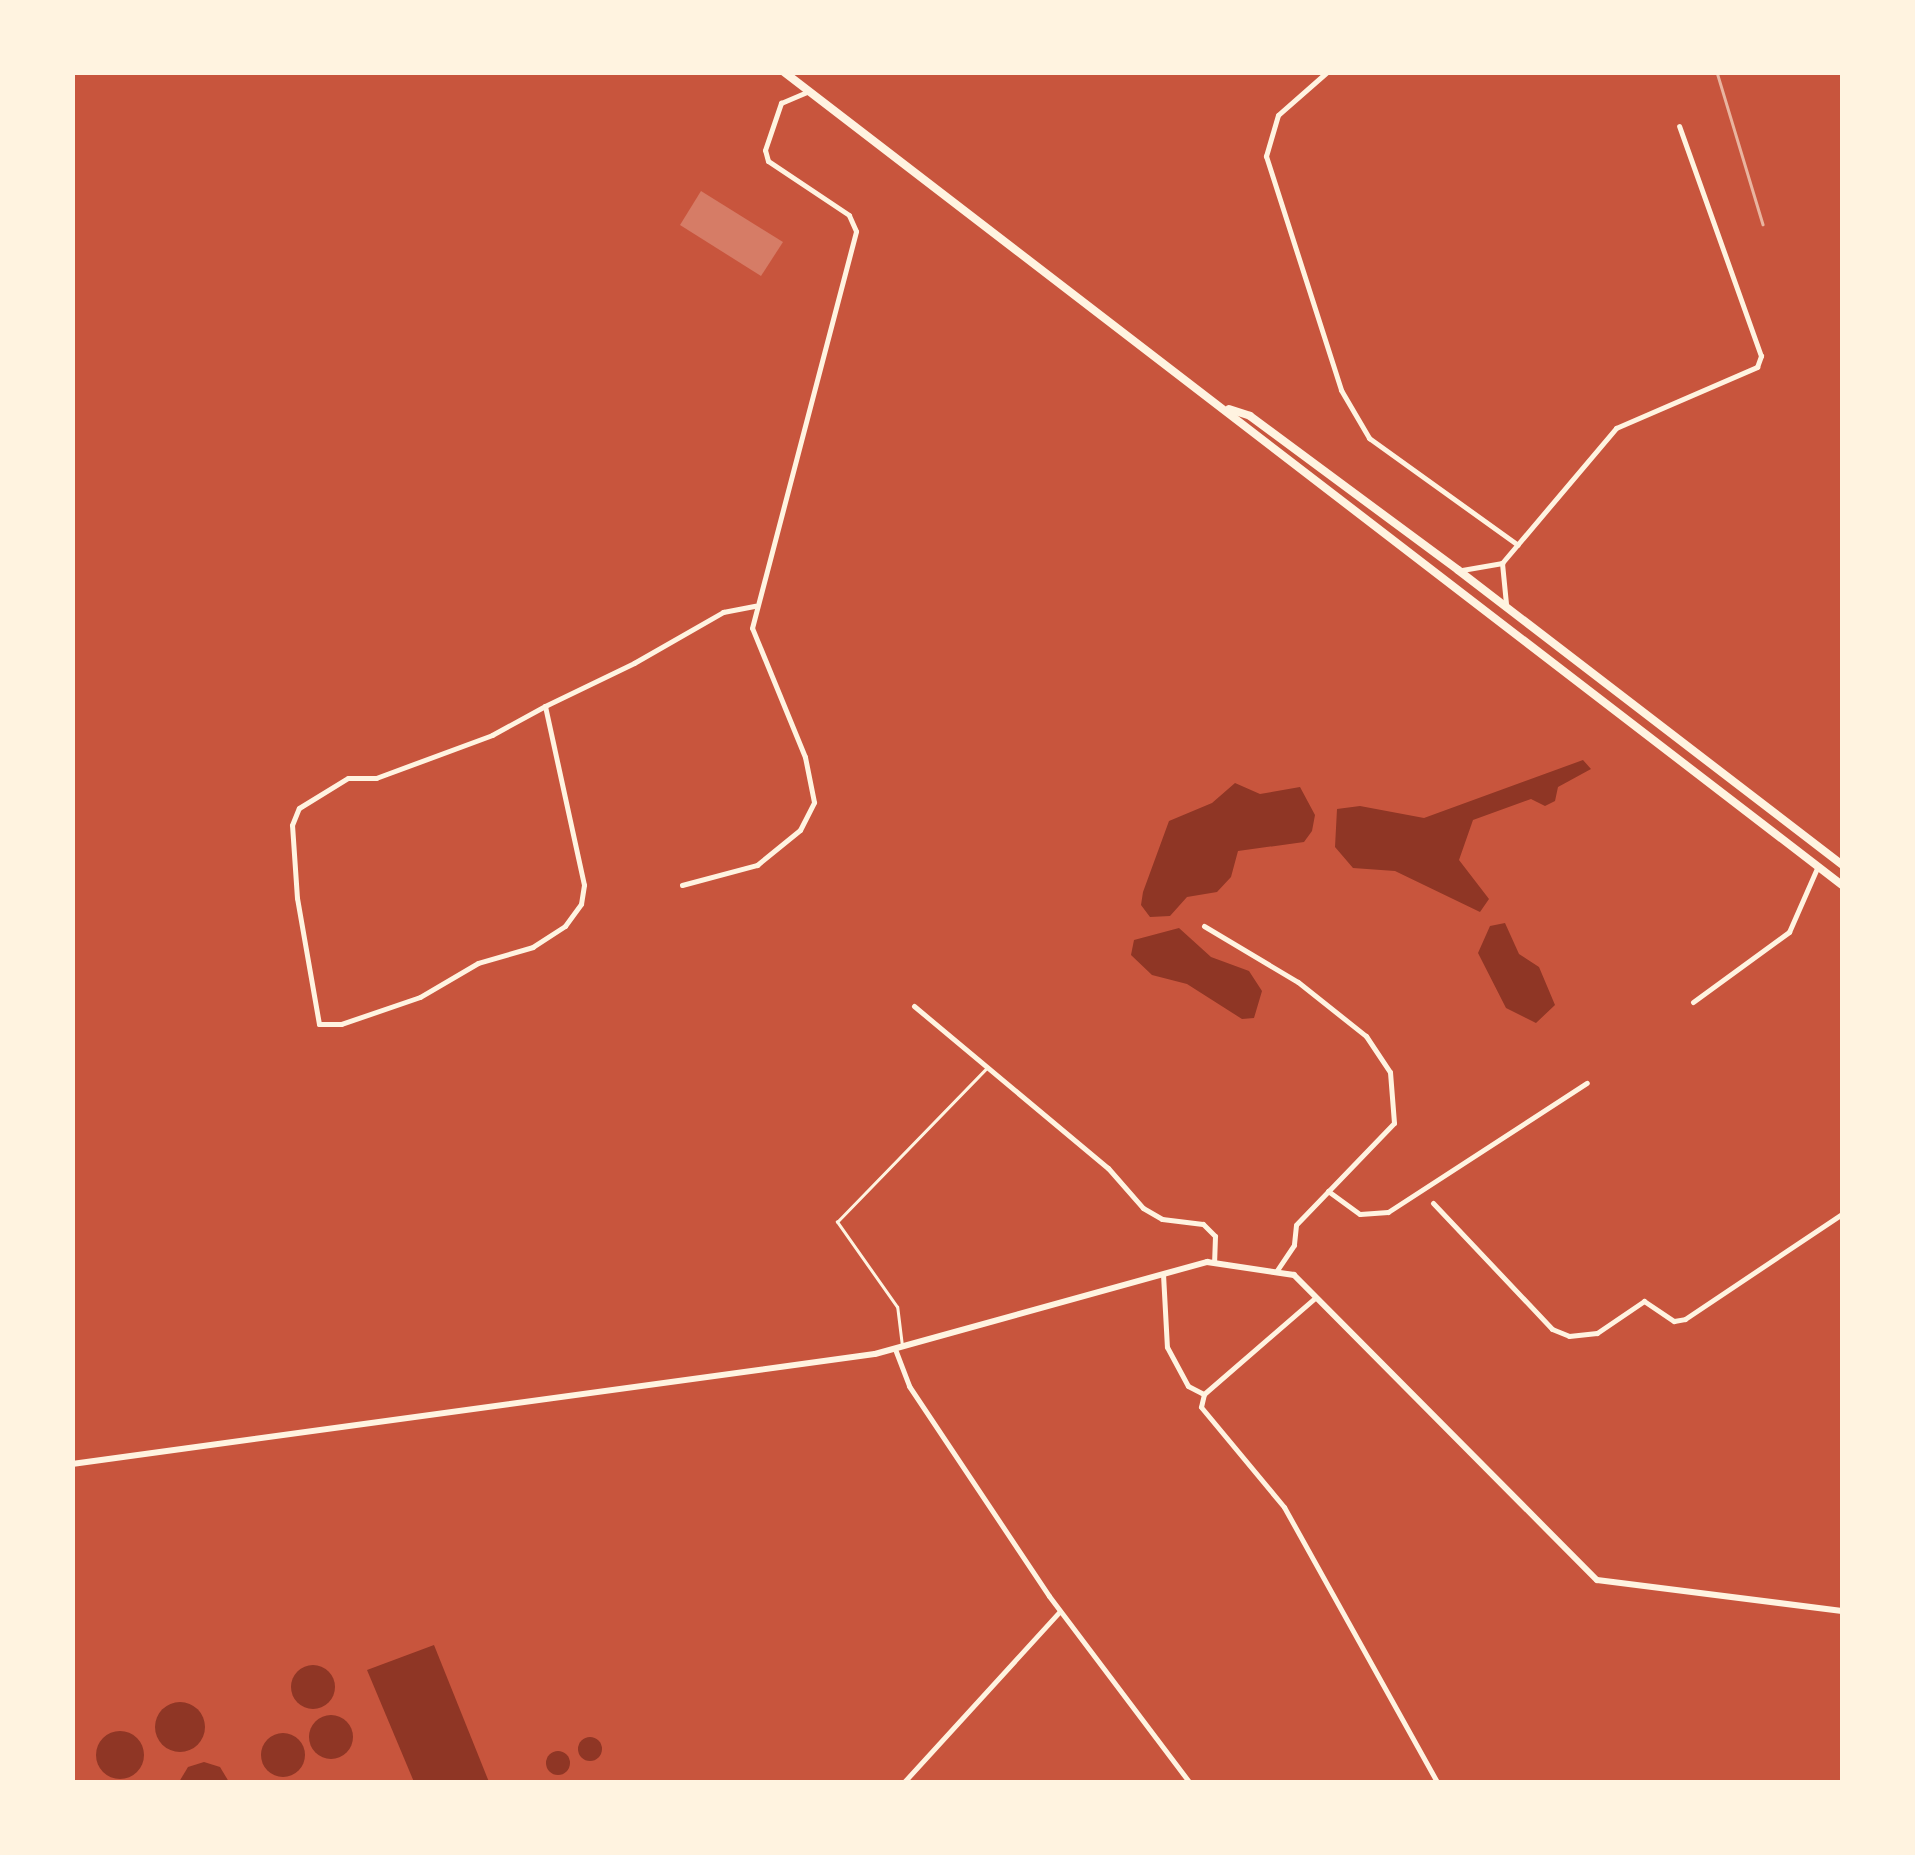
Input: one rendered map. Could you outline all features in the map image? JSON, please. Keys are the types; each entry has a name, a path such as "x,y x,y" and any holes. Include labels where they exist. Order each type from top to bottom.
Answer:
{"highway":[{"path":"784,72 1229,408 1244,427 1842,886"},
{"path":"1229,408 1250,416 1458,570 1842,865"}],"street":[{"path":"1327,72 1278,115 1266,156 1341,390 1368,438 1518,545"},
{"path":"682,885 757,865 800,830 814,802 805,757 753,642 756,606 856,231 849,215 768,160 765,150 782,103 809,92"},
{"path":"1458,570 1502,563 1616,428 1756,367 1762,356 1679,126"},
{"path":"1502,563 1507,608"},
{"path":"546,706 584,896 566,926 534,947 478,963 420,997 324,1027 310,990 292,825 299,808 348,778 376,778 492,735 546,706 723,612 756,606"},
{"path":"1693,1002 1788,932 1818,866"},
{"path":"1204,926 1298,982 1366,1036 1390,1072 1394,1123 1296,1225 1294,1245 1276,1272"},
{"path":"914,1006 1108,1168 1143,1208 1162,1219 1203,1224 1215,1236 1214,1263"},
{"path":"1328,1191 1360,1214 1388,1212 1587,1082"},
{"path":"1433,1203 1552,1329 1568,1336 1597,1333 1644,1301 1674,1321 1685,1319 1842,1214"},
{"path":"72,1464 898,1348 1214,1263 1294,1275 1597,1580 1842,1610"},
{"path":"1164,1274 1167,1348 1188,1386 1204,1394"},
{"path":"1316,1297 1204,1394 1202,1407 1284,1508 1437,1782"},
{"path":"898,1348 909,1386 1060,1612 1190,1782"},
{"path":"904,1782 1060,1612"}],"lane":[{"path":"898,1348 897,1307 837,1222 988,1068"}],"shaded area":[{"path":"1583,760 1591,769 1558,787 1555,801 1545,806 1531,799 1473,820 1459,860 1489,899 1480,912 1395,871 1353,868 1335,847 1337,809 1360,806 1424,818"},
{"path":"1235,783 1260,794 1300,787 1315,815 1312,831 1304,842 1238,851 1231,877 1217,892 1187,897 1170,916 1150,917 1141,905 1143,892 1169,821 1212,803"},
{"path":"1505,923 1519,954 1539,967 1555,1005 1536,1023 1506,1008 1478,953 1490,926"},
{"path":"1179,928 1211,957 1249,971 1262,991 1254,1018 1242,1019 1187,984 1152,975 1131,955 1134,940"},
{"path":"434,1645 489,1782 414,1782 367,1670"},
{"path":"313,1665 329,1671 335,1687 329,1703 313,1709 297,1703 291,1687 297,1671"},
{"path":"180,1702 198,1709 205,1727 198,1745 180,1752 162,1745 155,1727 162,1709"},
{"path":"331,1715 347,1721 353,1737 347,1753 331,1759 315,1753 309,1737 315,1721"},
{"path":"120,1731 137,1738 144,1755 137,1772 120,1779 103,1772 96,1755 103,1738"},
{"path":"283,1733 299,1739 305,1755 299,1771 283,1777 267,1771 261,1755 267,1739"},
{"path":"590,1737 599,1740 599,1758 590,1761 581,1758 578,1749 581,1740"},
{"path":"558,1751 567,1754 567,1772 558,1775 549,1772 546,1763 549,1754"},
{"path":"204,1762 220,1767 229,1782 179,1782 188,1767"}],"building":[{"path":"701,191 783,242 761,276 680,225"}],"railway":[{"path":"1717,72 1763,224"}]}
